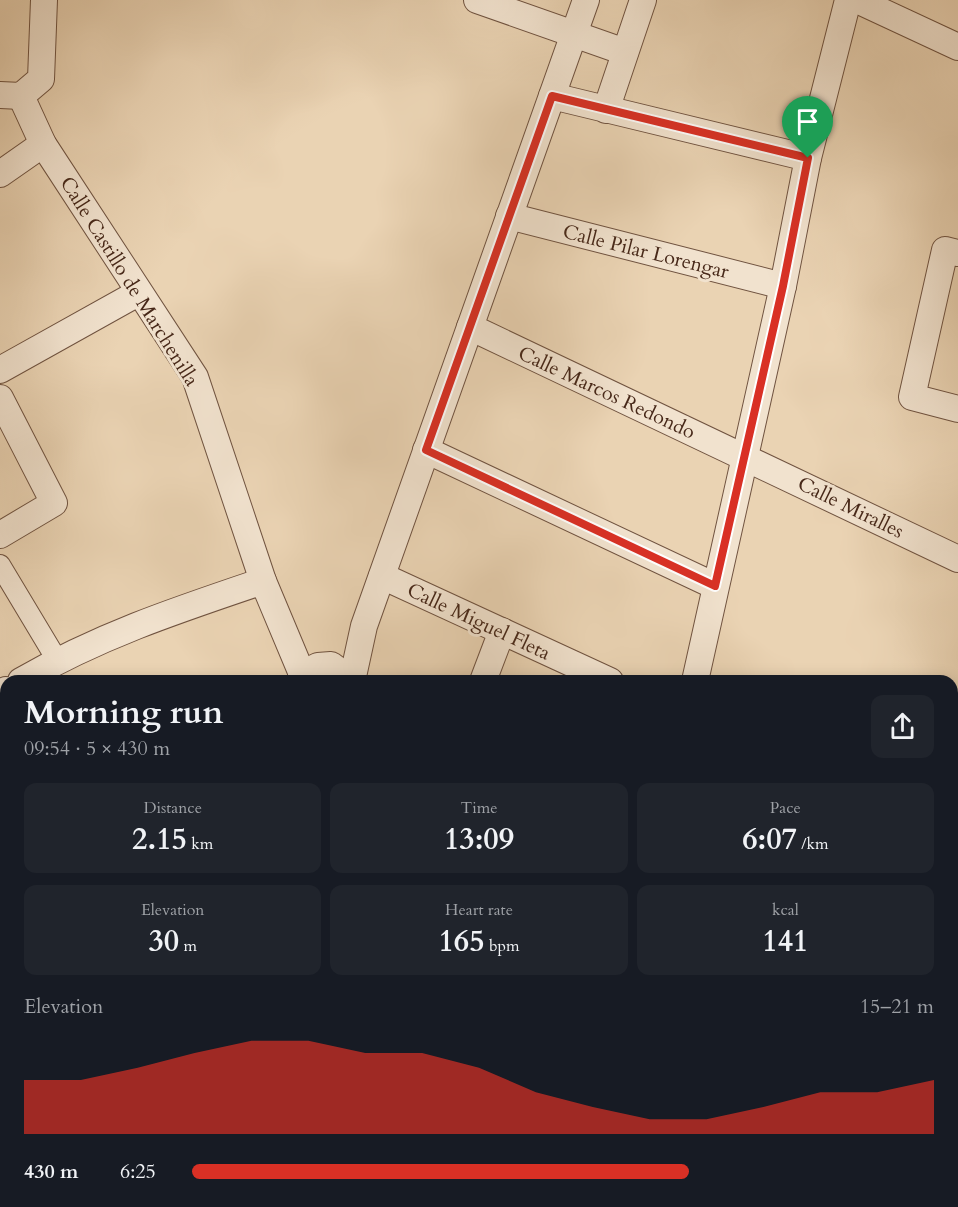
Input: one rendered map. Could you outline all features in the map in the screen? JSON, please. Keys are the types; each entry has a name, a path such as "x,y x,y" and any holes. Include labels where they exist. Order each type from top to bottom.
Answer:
{"street":[{"name":"Calle Castillo de Marchenilla","path":"44,0 41,79 10,96 195,377 263,582 300,675"},
{"path":"477,0 573,36 625,52"},
{"path":"353,675 364,626 585,0"},
{"path":"606,110 643,0"},
{"path":"696,675 783,286 808,158 848,0"},
{"path":"857,0 958,47"},
{"path":"552,96 808,158"},
{"path":"0,174 43,144"},
{"name":"Calle Pilar Lorengar","path":"509,216 783,286"},
{"path":"958,253 945,250 912,397 958,409"},
{"path":"0,370 138,292"},
{"name":"Calle Marcos Redondo","path":"470,327 745,456"},
{"path":"0,398 54,503 0,535"},
{"path":"426,450 715,586"},
{"name":"Calle Miralles","path":"745,456 958,559"},
{"path":"0,565 57,660"},
{"name":"Calle Miguel Fleta","path":"382,576 597,675"},
{"path":"31,675 57,660 143,621 263,582"},
{"path":"304,675 318,666 338,673 364,626"},
{"path":"485,675 502,631"}],"route":[{"path":"552,96 808,158 783,286 715,586 426,450 552,96"}]}
